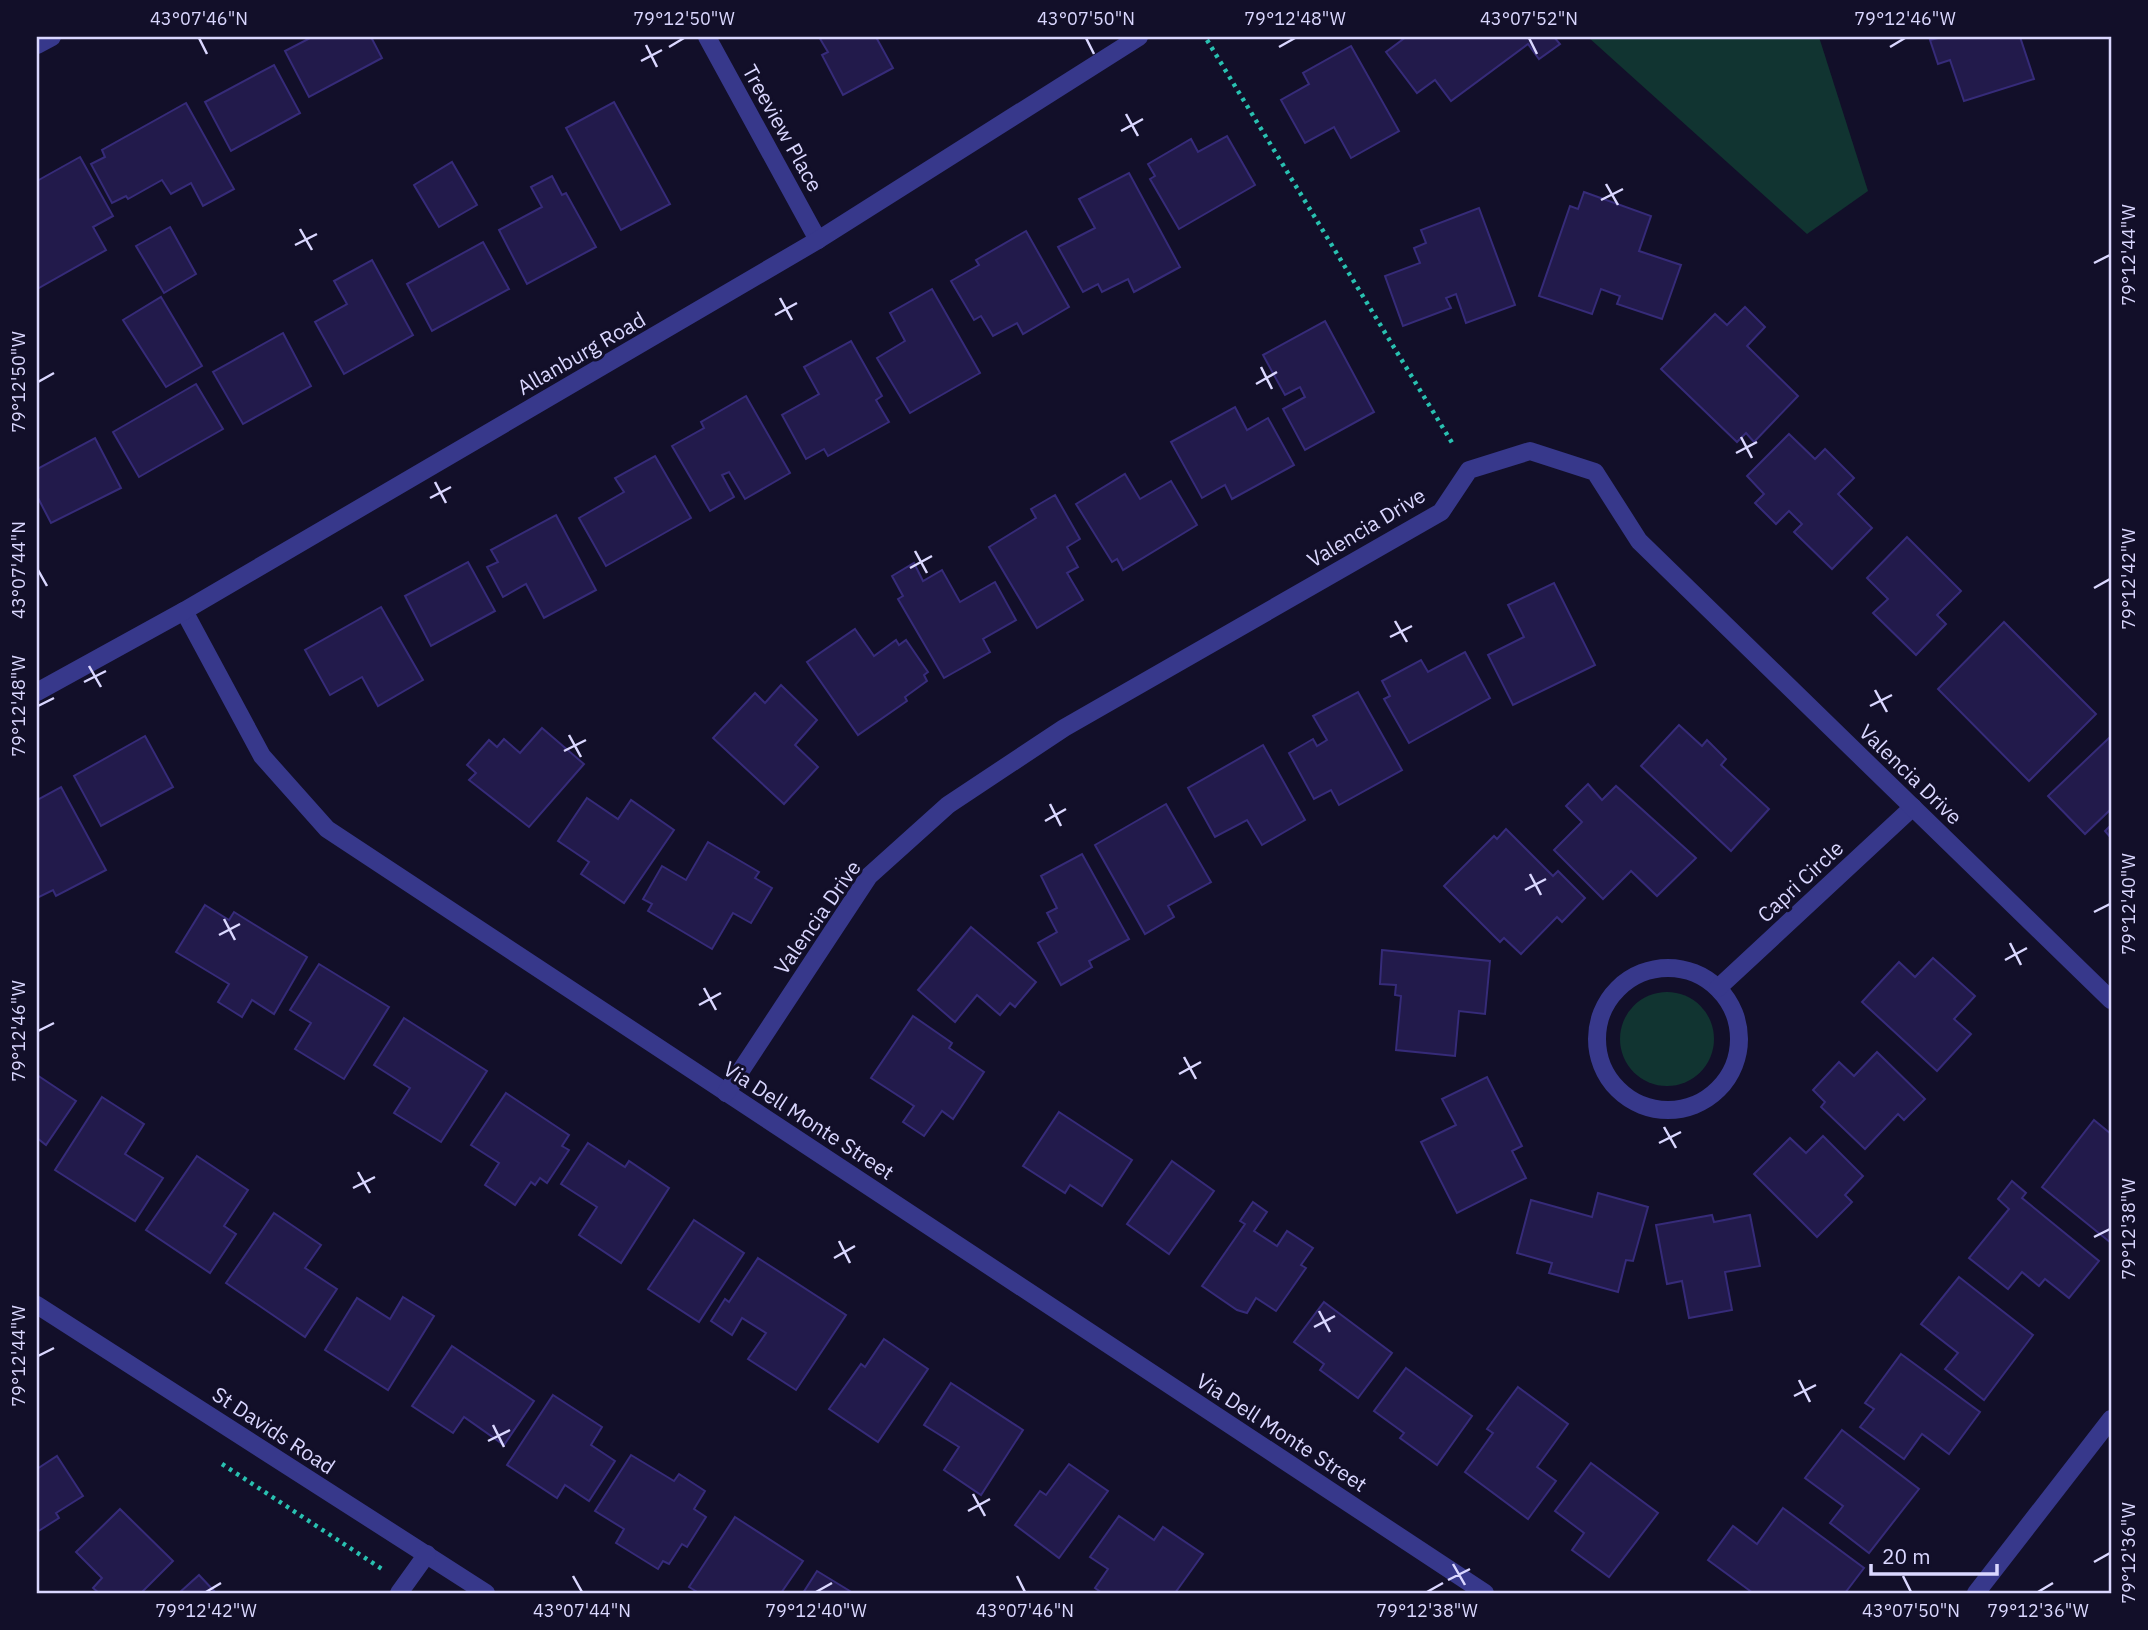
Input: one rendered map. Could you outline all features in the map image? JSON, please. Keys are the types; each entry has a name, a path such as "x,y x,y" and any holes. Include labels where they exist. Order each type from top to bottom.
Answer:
{"street":[{"path":"37,45 52,37"},
{"name":"Treeview Place","path":"707,37 818,240"},
{"name":"Allanburg Road","path":"37,692 184,611 818,240 1139,37"},
{"name":"Valencia Drive","path":"726,1093 869,876 948,805 1064,728 1441,512 1469,470 1530,451 1595,472 1639,541 2111,1000"},
{"name":"Via Dell Monte Street","path":"184,611 262,756 327,829 1485,1593"},
{"name":"Capri Circle","path":"1718,988 1913,807"},
{"path":"1673,967 1697,974 1718,988 1732,1008 1740,1032 1738,1057 1727,1080 1711,1097 1689,1109 1664,1111 1640,1106 1619,1092 1604,1072 1596,1048 1597,1023 1608,1000 1625,981 1647,970 1673,967"},
{"name":"St Davids Road","path":"37,1305 486,1593"},
{"path":"1976,1593 2111,1419"},
{"path":"402,1589 427,1554"}],"path":[{"path":"1207,40 1469,470"},
{"path":"221,1464 402,1589"}],"green space":[{"path":"1588,37 1819,37 1868,191 1807,234"},
{"path":"1667,992 1685,995 1700,1006 1711,1021 1714,1039 1711,1057 1700,1072 1685,1083 1667,1086 1649,1083 1634,1072 1623,1057 1620,1039 1623,1021 1634,1006 1649,995"}],"building":[{"path":"312,37 371,37 382,58 309,97 285,51"},
{"path":"819,37 876,37 893,68 843,95 822,55 828,52"},
{"path":"1406,37 1554,37 1560,44 1539,59 1528,44 1451,101 1435,80 1417,93 1386,52"},
{"path":"1942,37 2020,37 2034,79 1964,101 1950,60 1938,64 1930,40"},
{"path":"1351,46 1399,131 1351,158 1334,127 1305,143 1281,100 1309,84 1303,73"},
{"path":"274,65 300,113 231,151 205,102"},
{"path":"614,102 670,204 621,230 566,128"},
{"path":"186,103 234,189 203,206 191,183 171,194 162,180 128,199 126,196 112,203 91,164 105,157 102,150"},
{"path":"1227,136 1255,185 1179,229 1150,179 1155,176 1148,164 1191,139 1198,152"},
{"path":"80,157 113,216 93,227 106,250 37,289 37,181"},
{"path":"452,162 477,205 439,227 414,185"},
{"path":"1129,173 1180,267 1134,292 1128,279 1102,292 1098,284 1083,292 1058,247 1095,228 1079,199"},
{"path":"552,176 562,195 566,193 596,247 527,284 499,230 542,207 531,187"},
{"path":"1584,192 1651,216 1639,251 1681,265 1662,319 1617,304 1620,296 1601,289 1592,314 1539,296 1570,206 1578,209"},
{"path":"1479,208 1515,305 1466,323 1456,294 1446,298 1451,308 1403,326 1385,276 1420,263 1414,248 1426,243 1421,230"},
{"path":"170,227 196,274 164,293 136,246"},
{"path":"1026,231 1069,307 1023,334 1017,323 993,336 981,316 974,320 951,281 979,265 976,260"},
{"path":"483,242 509,289 432,331 407,284"},
{"path":"372,260 413,335 344,374 315,322 347,304 334,281"},
{"path":"932,289 980,373 910,413 877,358 905,341 890,313"},
{"path":"161,297 202,366 166,387 123,320"},
{"path":"1745,307 1765,327 1747,346 1798,396 1754,442 1746,433 1737,442 1661,369 1715,314 1727,325"},
{"path":"1325,321 1374,412 1305,450 1283,409 1305,397 1300,387 1285,395 1263,355"},
{"path":"283,333 311,386 243,424 213,372"},
{"path":"851,341 882,396 876,400 889,422 828,456 824,449 806,459 782,415 819,394 804,367"},
{"path":"196,384 223,429 139,477 113,432"},
{"path":"746,396 790,473 745,499 729,472 722,475 734,497 710,511 672,446 704,428 701,422"},
{"path":"1235,407 1247,430 1268,418 1294,465 1232,499 1225,485 1202,498 1171,442"},
{"path":"1789,434 1815,459 1825,449 1854,478 1838,494 1872,528 1832,569 1794,532 1802,524 1789,511 1776,524 1755,503 1764,494 1747,476"},
{"path":"95,438 121,488 51,523 37,496 37,469"},
{"path":"655,456 691,518 606,566 579,518 624,492 615,478"},
{"path":"1125,474 1140,499 1171,481 1197,525 1123,570 1117,559 1112,562 1076,504"},
{"path":"1055,495 1080,539 1067,547 1078,567 1067,573 1083,600 1037,628 989,547 1036,518 1031,509"},
{"path":"556,515 596,590 544,618 526,584 503,597 487,567 498,562 491,550"},
{"path":"1907,537 1961,591 1937,615 1946,624 1916,655 1873,613 1888,599 1867,578"},
{"path":"468,562 495,611 431,646 405,596"},
{"path":"914,563 923,581 942,570 960,602 995,582 1016,620 983,639 990,652 944,678 898,599 903,596 892,576"},
{"path":"1554,583 1595,665 1513,705 1488,655 1524,637 1508,605"},
{"path":"381,607 423,680 378,706 362,677 330,695 305,650"},
{"path":"2004,622 2096,714 2029,781 1938,689"},
{"path":"855,629 874,656 896,640 899,645 906,640 928,672 924,675 927,681 905,697 907,701 858,735 807,662"},
{"path":"1465,652 1490,698 1409,743 1384,699 1390,696 1382,681 1421,660 1428,672"},
{"path":"781,685 817,720 795,745 818,767 784,804 713,738 755,693 765,703"},
{"path":"1358,692 1402,770 1339,805 1331,790 1314,799 1289,753 1313,739 1317,746 1327,740 1313,716"},
{"path":"1679,725 1702,746 1707,740 1726,759 1721,765 1769,809 1731,851 1641,766"},
{"path":"542,728 584,764 529,827 469,780 476,773 467,765 489,740 497,747 504,739 520,753"},
{"path":"145,736 173,787 101,826 74,776"},
{"path":"2110,737 2111,809 2085,834 2048,796"},
{"path":"1263,745 1305,820 1262,845 1247,820 1215,837 1188,788"},
{"path":"1588,784 1602,800 1616,786 1696,858 1657,896 1631,871 1603,899 1554,850 1582,822 1566,806"},
{"path":"61,787 106,870 56,896 53,890 37,898 37,800"},
{"path":"587,798 618,819 631,800 674,830 624,903 581,874 589,862 558,841"},
{"path":"1166,804 1211,882 1168,906 1174,917 1145,934 1095,845"},
{"path":"2111,825 2111,838 2105,831"},
{"path":"1506,829 1553,876 1558,871 1585,898 1562,922 1557,917 1521,954 1504,938 1500,942 1444,886 1494,836 1497,839"},
{"path":"708,842 759,872 755,878 772,888 751,923 733,913 712,949 648,911 652,904 643,899 662,866 686,880"},
{"path":"1082,854 1129,939 1089,961 1092,967 1061,985 1038,943 1057,932 1047,913 1057,908 1041,876"},
{"path":"205,905 229,920 234,912 307,957 274,1014 252,1000 242,1017 218,1002 229,984 176,952"},
{"path":"971,927 1036,982 1015,1007 1010,1003 1000,1015 977,995 955,1022 918,990"},
{"path":"1382,950 1490,961 1485,1014 1459,1011 1455,1056 1396,1050 1401,996 1395,995 1396,985 1380,984"},
{"path":"1933,958 1975,996 1954,1019 1971,1034 1937,1071 1862,1002 1899,962 1915,977"},
{"path":"319,964 389,1007 344,1079 295,1049 311,1023 290,1010"},
{"path":"913,1016 952,1043 949,1048 984,1072 953,1119 942,1111 924,1136 903,1122 914,1106 871,1078"},
{"path":"404,1018 487,1071 441,1142 394,1113 410,1088 374,1065"},
{"path":"1877,1052 1925,1099 1904,1120 1898,1114 1865,1149 1821,1107 1825,1102 1813,1090 1839,1062 1854,1076"},
{"path":"37,1075 76,1101 46,1145 37,1138"},
{"path":"1487,1077 1522,1146 1512,1151 1526,1178 1457,1213 1421,1142 1456,1125 1442,1099"},
{"path":"506,1093 569,1135 562,1146 569,1150 547,1183 540,1178 535,1185 531,1182 515,1205 485,1185 499,1163 471,1145"},
{"path":"102,1097 144,1124 125,1154 163,1178 135,1221 55,1170"},
{"path":"1059,1112 1132,1160 1102,1206 1070,1185 1065,1193 1023,1166"},
{"path":"2094,1120 2111,1134 2111,1243 2042,1187"},
{"path":"1823,1136 1863,1176 1845,1195 1852,1202 1817,1237 1754,1174 1790,1138 1806,1153"},
{"path":"588,1143 625,1167 629,1161 669,1188 621,1263 579,1235 597,1207 561,1184"},
{"path":"197,1156 248,1190 224,1226 236,1234 210,1273 146,1230"},
{"path":"1172,1161 1214,1191 1169,1254 1127,1224"},
{"path":"2012,1181 2026,1193 2022,1198 2099,1261 2069,1298 2045,1279 2039,1286 2022,1272 2008,1289 1969,1258 2009,1209 1998,1199"},
{"path":"1598,1193 1648,1207 1633,1261 1626,1260 1618,1292 1549,1273 1552,1263 1517,1253 1531,1200 1592,1217"},
{"path":"1253,1202 1267,1212 1254,1231 1277,1246 1287,1231 1313,1248 1301,1265 1306,1268 1276,1311 1256,1298 1247,1313 1237,1310 1202,1286 1245,1224 1240,1221"},
{"path":"274,1213 321,1245 305,1268 337,1289 305,1337 226,1283"},
{"path":"1712,1215 1714,1222 1750,1215 1760,1266 1725,1272 1732,1310 1689,1318 1682,1281 1667,1284 1656,1225"},
{"path":"694,1220 744,1253 699,1322 648,1289"},
{"path":"758,1258 846,1315 796,1390 748,1359 766,1333 742,1318 732,1335 711,1321 725,1299 729,1302"},
{"path":"1959,1277 2033,1335 1984,1400 1945,1369 1958,1353 1921,1324"},
{"path":"403,1297 434,1316 388,1390 325,1350 357,1298 390,1319"},
{"path":"1324,1302 1392,1353 1358,1398 1320,1370 1324,1364 1294,1342"},
{"path":"884,1339 928,1369 878,1442 829,1409 861,1364 865,1367"},
{"path":"452,1346 534,1401 504,1445 464,1417 453,1433 412,1406"},
{"path":"1901,1354 1980,1412 1949,1454 1922,1434 1904,1459 1860,1427 1874,1409 1865,1403"},
{"path":"1406,1368 1472,1416 1437,1465 1400,1438 1404,1433 1374,1411"},
{"path":"951,1383 1023,1430 981,1495 944,1470 959,1447 924,1425"},
{"path":"1518,1387 1568,1424 1537,1467 1556,1481 1528,1519 1465,1472 1493,1433 1487,1429"},
{"path":"553,1395 602,1427 591,1445 615,1461 589,1501 565,1485 557,1498 507,1465"},
{"path":"1842,1430 1919,1489 1869,1553 1830,1523 1843,1506 1805,1478"},
{"path":"631,1455 674,1481 679,1474 705,1491 694,1509 706,1517 687,1547 682,1544 669,1564 663,1561 658,1569 616,1543 624,1529 595,1511"},
{"path":"57,1456 83,1496 56,1513 59,1518 37,1532 37,1469"},
{"path":"1591,1463 1658,1513 1609,1577 1572,1550 1584,1533 1555,1511"},
{"path":"1069,1464 1108,1491 1059,1558 1015,1525 1040,1491 1046,1495"},
{"path":"1783,1508 1864,1568 1845,1593 1753,1593 1708,1560 1733,1526 1757,1544"},
{"path":"120,1509 173,1561 141,1593 99,1593 93,1588 102,1578 76,1552"},
{"path":"1119,1516 1154,1540 1163,1527 1203,1554 1175,1593 1102,1593 1095,1588 1108,1569 1090,1557"},
{"path":"735,1517 803,1561 781,1593 699,1593 689,1587"},
{"path":"817,1571 853,1593 803,1593"},
{"path":"199,1575 216,1593 179,1593"}]}
